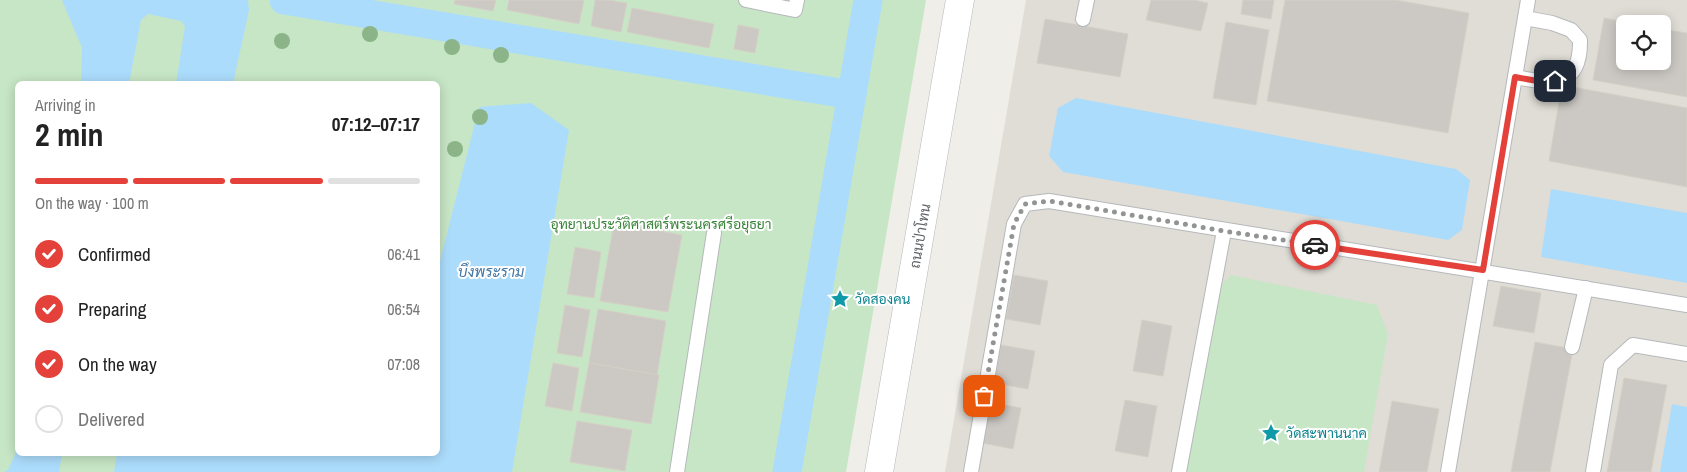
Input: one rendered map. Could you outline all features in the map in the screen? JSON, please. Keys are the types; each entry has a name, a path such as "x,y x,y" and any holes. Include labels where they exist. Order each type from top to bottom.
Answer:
{"street":[{"name":"ถนนป่าโทน","path":"879,472 960,0"}],"lane":[{"path":"746,0 795,10 797,0"},
{"path":"1083,19 1087,0"},
{"path":"1448,472 1528,0"},
{"path":"1515,77 1543,82 1567,77 1576,67 1580,52 1580,40 1571,30 1552,23 1525,18"},
{"path":"971,472 1014,224 1025,204 1050,201 1224,231 1483,270 1687,306"},
{"path":"1179,472 1224,231"},
{"path":"676,472 714,233"},
{"path":"1572,347 1586,288"},
{"path":"1593,472 1611,365 1632,345 1687,354"}],"shaded area":[{"path":"1026,0 1687,0 1687,472 945,472"}],"green space":[{"name":"อุทยานประวัติศาสตร์พระนครศรีอยุธยา","path":"0,0 926,0 846,472 0,472"},
{"path":"1231,275 1377,305 1388,334 1364,472 1185,472 1219,287"}],"water":[{"path":"62,0 248,0 249,10 234,81 176,81 185,26 181,21 148,14 141,20 130,81 81,81 82,48"},
{"path":"1076,98 1456,169 1470,180 1462,230 1448,240 1063,172 1049,156 1058,108"},
{"name":"บึงพระราม","path":"531,103 569,130 512,472 114,472 117,456 440,456 440,261 479,107"},
{"path":"1551,189 1687,213 1687,283 1541,257"},
{"path":"1672,404 1687,407 1687,472 1660,472"},
{"path":"15,454 15,456 62,456 59,472 4,472 8,470"}],"building":[{"path":"455,0 496,0 493,11 454,4"},
{"path":"509,0 584,0 579,24 507,10"},
{"path":"595,0 627,3 621,32 591,26"},
{"path":"1151,0 1194,0 1208,3 1201,31 1146,20"},
{"path":"1243,0 1274,0 1271,19 1241,14"},
{"path":"1285,0 1396,0 1469,13 1448,133 1267,101"},
{"path":"632,8 714,24 709,48 627,32"},
{"path":"1604,18 1616,20 1616,70 1671,70 1671,30 1687,33 1687,97 1593,80"},
{"path":"1045,19 1128,34 1120,77 1037,63"},
{"path":"1226,22 1269,30 1256,105 1213,98"},
{"path":"738,25 759,29 755,53 734,49"},
{"path":"1562,85 1687,108 1687,187 1549,161"},
{"path":"614,223 682,235 668,312 600,301"},
{"path":"575,247 601,252 594,298 567,294"},
{"path":"1014,275 1048,281 1040,325 1006,319"},
{"path":"1501,286 1541,293 1534,333 1493,326"},
{"path":"565,305 590,310 582,357 557,353"},
{"path":"598,309 666,321 657,375 589,363"},
{"path":"1142,320 1172,326 1163,376 1133,371"},
{"path":"1535,342 1573,349 1550,472 1511,472"},
{"path":"1001,345 1035,351 1028,389 994,383"},
{"path":"553,363 579,368 572,411 545,406"},
{"path":"589,363 659,375 651,424 580,412"},
{"path":"1624,378 1667,385 1651,472 1607,472"},
{"path":"1125,400 1157,406 1148,457 1115,451"},
{"path":"1392,401 1439,409 1427,472 1379,472"},
{"path":"990,402 1021,408 1013,449 983,443"},
{"path":"577,421 632,430 625,471 570,462"}],"waterway":[{"path":"284,0 852,95"},
{"path":"787,472 868,0"}],"way so far":[{"path":"984,396 1014,224 1025,204 1050,201 1315,245"}],"place":[{"name":"วัดสองคน","path":"840,299"},
{"name":"วัดสะพานนาค","path":"1271,433"}],"route":[{"path":"1315,245 1483,270 1515,77 1543,82 1555,81"}]}
